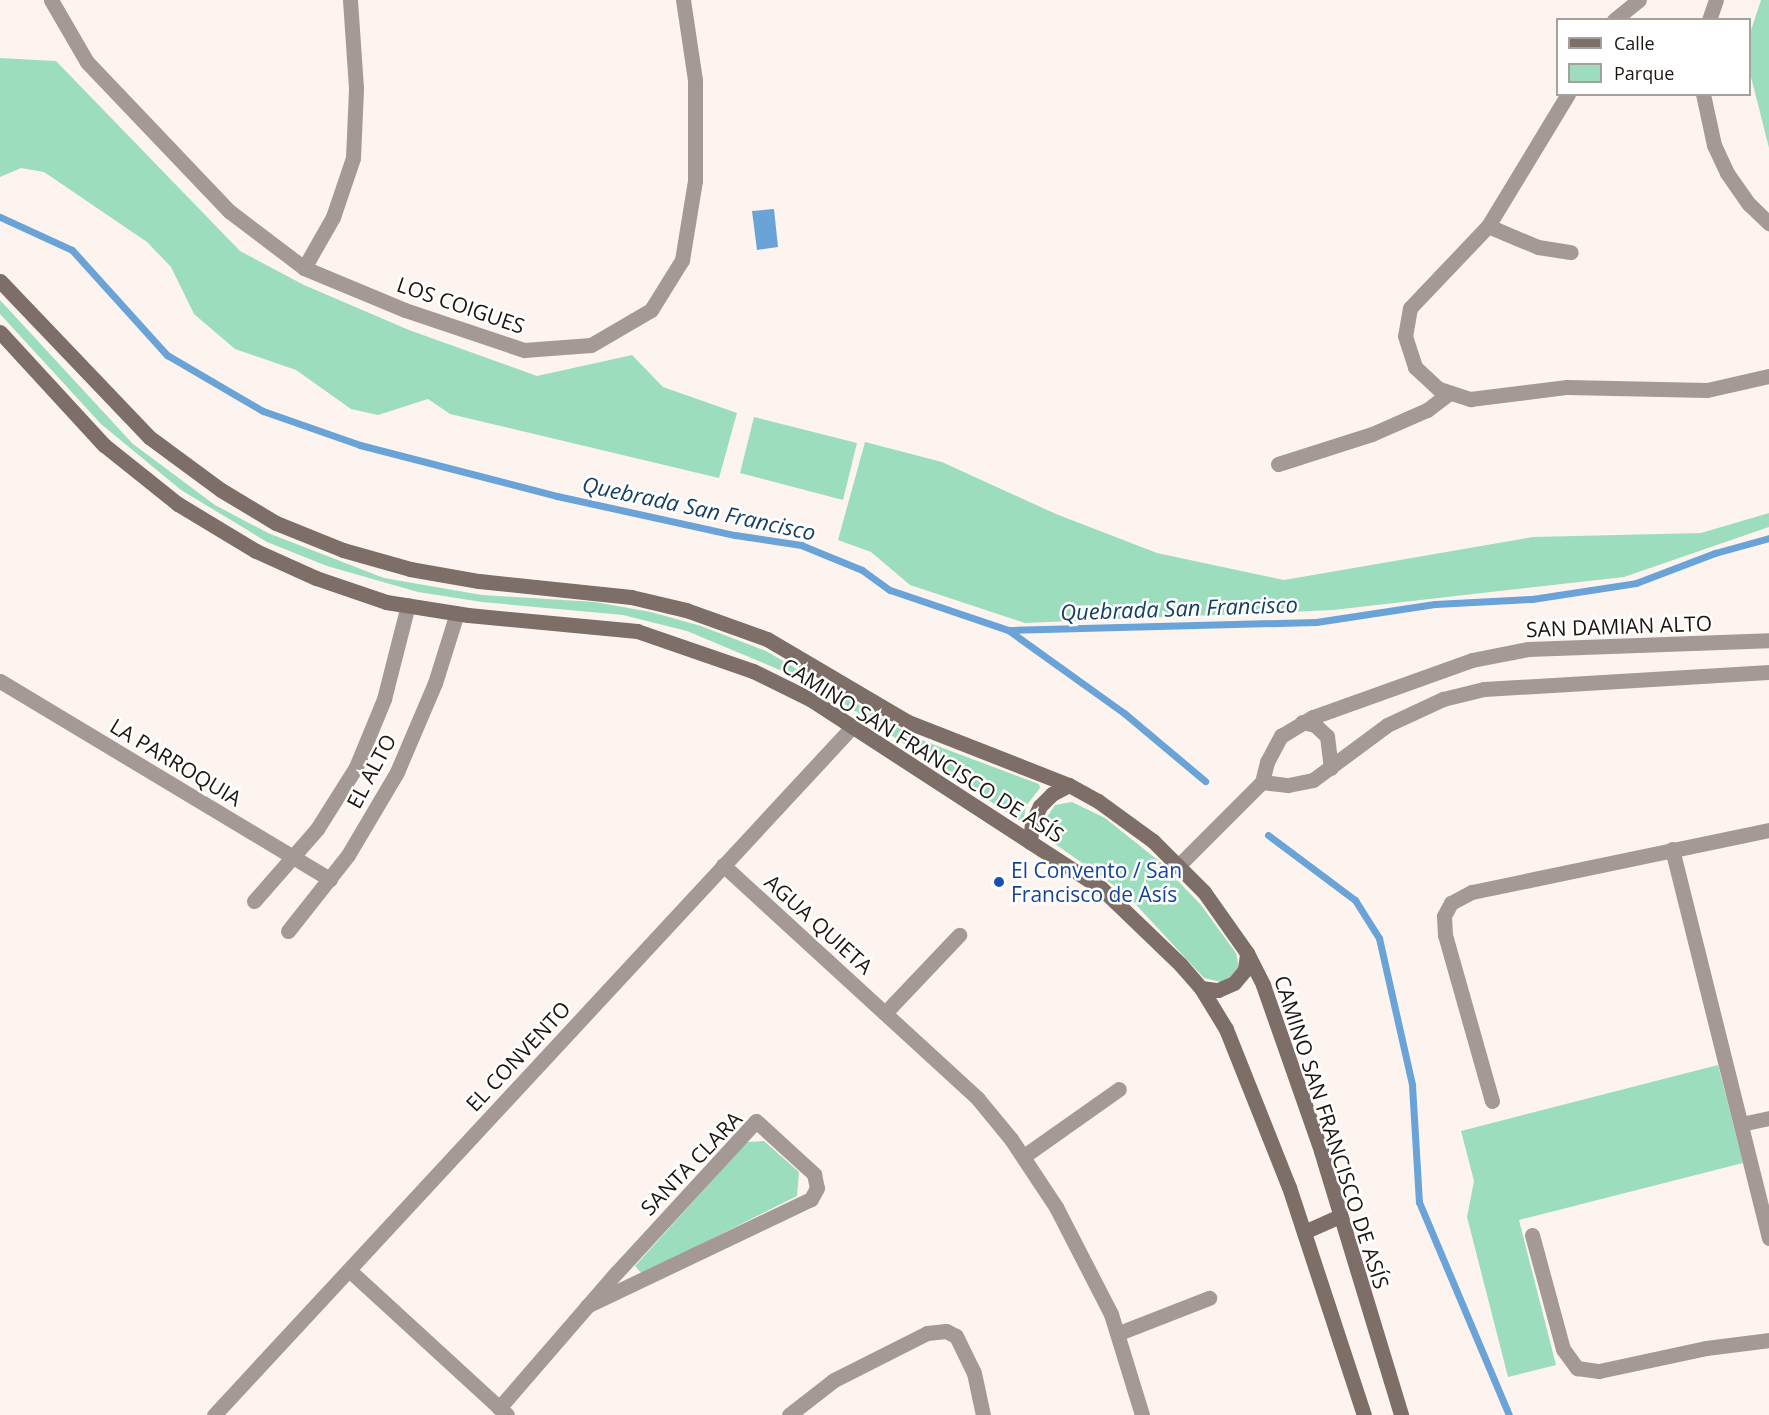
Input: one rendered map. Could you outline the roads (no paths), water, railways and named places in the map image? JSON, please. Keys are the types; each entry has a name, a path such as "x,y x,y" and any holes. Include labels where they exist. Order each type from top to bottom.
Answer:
{"main road":[{"name":"CAMINO SAN FRANCISCO DE ASÍS","path":"0,281 149,437 221,490 276,523 343,550 410,569 478,581 631,597 686,610 767,639 908,722 1069,785 1126,820 1179,865 1247,953 1285,1043 1401,1415"},
{"name":"CAMINO SAN FRANCISCO DE ASÍS","path":"0,332 104,445 178,504 256,551 316,578 408,605 457,613 637,631 753,671 853,726 1030,842 1067,863 1133,915 1201,988 1243,1064 1304,1232 1364,1415"},
{"path":"1030,842 1032,823 1040,807 1053,794 1069,785"},
{"path":"1201,988 1218,990 1234,983 1245,970 1247,953"},
{"path":"1304,1232 1340,1216"}],"street":[{"name":"LOS COIGUES","path":"51,0 87,62 229,211 304,268 405,309 524,351 591,345 651,309 682,260 695,180 695,80 683,0"},
{"path":"304,268 333,217 353,158 356,88 350,0"},
{"path":"1616,18 1639,0"},
{"path":"1710,18 1714,0"},
{"path":"1567,96 1488,226 1415,299 1406,317 1409,356 1430,383 1448,394 1484,399 1589,387 1686,391 1725,387 1769,376"},
{"path":"1703,96 1709,129 1724,166 1749,204 1769,223"},
{"path":"1488,226 1538,247 1571,252"},
{"path":"1278,464 1372,434 1427,410 1448,394"},
{"name":"EL ALTO","path":"254,901 294,859 338,799 371,733 408,605"},
{"name":"EL ALTO","path":"288,931 330,879 397,772 435,683 457,613"},
{"name":"SAN DAMIAN ALTO","path":"1179,865 1262,782 1276,742 1302,722 1448,668 1528,649 1769,640"},
{"path":"1262,782 1305,782 1331,768 1380,730 1412,712 1443,699 1484,689 1769,672"},
{"name":"LA PARROQUIA","path":"0,681 330,879"},
{"path":"1302,722 1315,724 1326,736 1331,768"},
{"name":"EL CONVENTO","path":"214,1415 853,726"},
{"path":"1492,1101 1445,936 1444,916 1451,903 1472,892 1769,830"},
{"path":"1672,849 1769,1238"},
{"name":"AGUA QUIETA","path":"723,865 978,1099 1024,1156 1084,1258 1119,1333 1142,1415"},
{"path":"885,1013 959,935"},
{"path":"1024,1156 1119,1089"},
{"path":"1741,1124 1769,1118"},
{"name":"SANTA CLARA","path":"349,1270 503,1411 587,1306 756,1121 814,1174 817,1188 811,1199 587,1306"},
{"path":"1532,1235 1563,1349 1577,1368 1599,1371 1706,1348 1769,1340"},
{"path":"1119,1333 1209,1298"},
{"path":"796,1412 834,1380 927,1333 946,1332 956,1336 974,1373 983,1415"}],"water":[{"path":"774,209 778,247 757,250 752,211"}],"waterway":[{"name":"Quebrada San Francisco","path":"0,217 72,250 167,355 263,411 360,445 557,496 735,535 801,545 862,570 890,590 1008,630 1316,622 1435,604 1532,599 1636,583 1715,553 1769,538"},
{"path":"1008,630 1124,713 1205,781"},
{"path":"1268,835 1355,900 1379,938 1412,1085 1419,1202 1509,1415"}],"place":[{"name":"El Convento / San Francisco de Asís","path":"999,882"}]}
